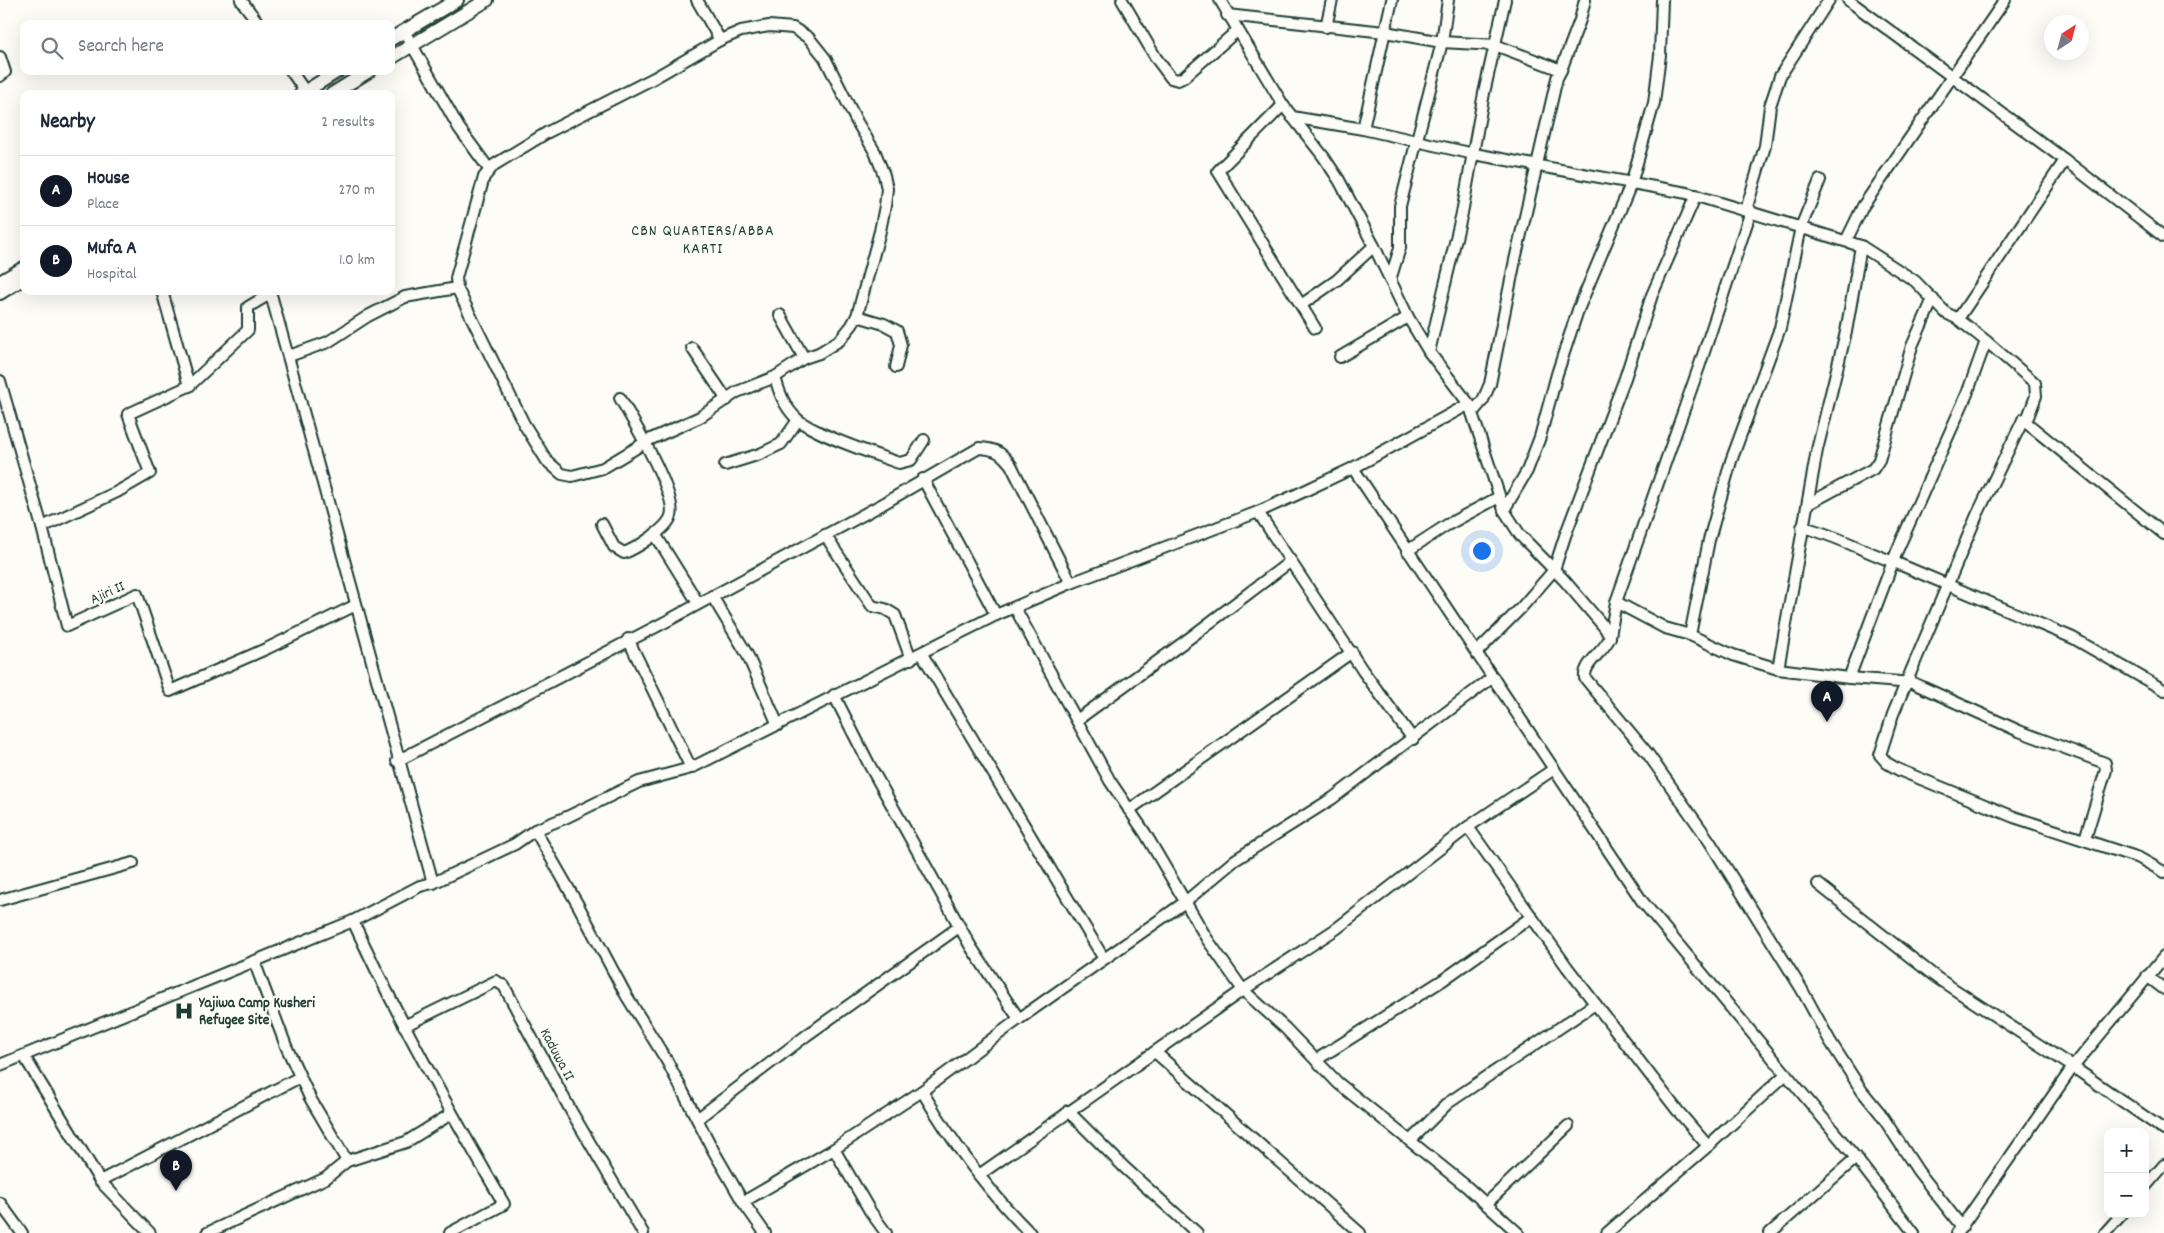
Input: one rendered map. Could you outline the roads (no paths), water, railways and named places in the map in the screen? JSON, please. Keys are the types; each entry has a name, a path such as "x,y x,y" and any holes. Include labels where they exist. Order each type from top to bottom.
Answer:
{"main road":[{"path":"395,37 457,0"},
{"path":"395,56 487,0"},
{"path":"306,90 331,75"},
{"path":"338,90 363,75"},
{"path":"0,282 20,270"},
{"path":"0,293 20,280"}],"street":[{"path":"241,0 256,20"},
{"path":"697,0 720,40"},
{"path":"1122,0 1156,58 1171,78 1178,80 1184,77 1238,30"},
{"path":"1220,0 1283,105 1323,156 1339,180 1374,246 1408,317 1429,352 1471,408 1481,444 1504,510 1520,535 1554,570 1605,628 1610,637"},
{"path":"1326,27 1332,0"},
{"path":"1363,129 1392,0"},
{"path":"1390,280 1400,248 1400,206 1442,42 1448,0"},
{"path":"1429,352 1462,213 1484,93 1505,0"},
{"path":"0,1064 24,1056 353,921 420,886 432,883 515,844 535,830 568,818 639,782 690,768 996,616 1071,583 1258,512 1353,468 1471,408 1483,400 1490,384 1557,78 1580,20 1585,0"},
{"path":"1504,510 1527,471 1540,437 1556,374 1578,310 1631,184 1654,104 1660,55 1662,0"},
{"path":"1830,0 1780,76 1770,106 1765,146 1749,210 1699,367 1616,602 1610,637 1607,645 1587,668 1584,673 1585,678 1648,754 1710,842 1801,988 1830,1041 1862,1091 1880,1113 1959,1230 2073,1067 2164,957"},
{"path":"1848,0 2065,160 2164,238"},
{"path":"1846,241 1862,206 1951,76 2006,0"},
{"path":"1228,14 1326,27 1385,32 1442,42 1495,45 1561,70"},
{"path":"770,26 792,28 809,38 825,58 875,152 887,189 880,231 857,316 840,340 820,353 804,358 775,377 737,392 700,417 644,443 603,468 572,476 562,474 547,461 524,424 457,288 456,278 484,177 489,169 548,132 654,78 720,40 741,31 770,26"},
{"path":"404,31 459,128 489,169"},
{"path":"0,57 5,72 0,76"},
{"path":"293,75 302,90"},
{"path":"1283,105 1218,171 1315,328"},
{"path":"1292,117 1363,129 1474,154 1696,195 1846,241 1861,246 1914,281 1946,313 1958,319 1986,341 2034,383 2036,396 2028,417 2023,420 1977,516 1893,714 1880,754 1886,763 2014,817 2085,839 2162,868"},
{"path":"1958,319 2065,160"},
{"path":"1690,634 1709,540 1731,461 1780,328 1801,227 1820,180"},
{"path":"1476,652 1521,608 1554,570 1625,378 1652,295 1696,195"},
{"path":"1301,305 1337,280 1374,246"},
{"path":"1778,669 1797,572 1802,527 1817,450 1848,324 1861,246"},
{"path":"289,356 328,342 368,316 405,297 457,288"},
{"path":"163,295 189,386"},
{"path":"42,527 118,492 150,473 128,414 189,386 248,330 248,307 266,295"},
{"path":"271,295 432,883"},
{"path":"1808,504 1873,469 1879,460 1912,346 1933,300"},
{"path":"780,315 804,358"},
{"path":"857,316 884,324 897,331 901,345 896,367"},
{"path":"1340,357 1408,317"},
{"path":"1849,678 1894,562 1967,394 1986,341"},
{"path":"692,348 726,400"},
{"path":"775,377 780,396 798,420 814,429 899,463 911,460 924,440"},
{"name":"Ajiri II","path":"0,381 42,527 67,626 137,594 170,691 268,648 356,605"},
{"path":"602,524 614,547 624,553 633,550 666,526 672,515 671,500 620,398"},
{"path":"725,465 760,454 781,444 798,420"},
{"path":"2023,420 2164,534"},
{"path":"398,761 712,596 979,448 994,449 1002,453 1011,465 1071,583"},
{"path":"1353,468 1642,901 1856,1158 1914,1233"},
{"path":"924,479 996,616"},
{"path":"1407,551 1447,525 1499,497"},
{"path":"1258,512 1363,670 1413,740"},
{"path":"1802,527 1837,537 1876,556 1894,562 2092,648 2164,690"},
{"path":"654,534 698,603"},
{"path":"825,535 872,606 885,609 895,616 911,659"},
{"path":"1077,720 1291,561"},
{"path":"712,596 747,654 778,725"},
{"path":"1616,602 1665,628 1690,634 1733,655 1778,669 1849,678 1907,682 1934,692 2019,731 2105,763 2104,781 2085,839"},
{"path":"1015,608 1129,810 1145,833 1207,939 1243,990 1285,1028 1338,1083 1486,1204 1518,1233"},
{"path":"628,640 690,768"},
{"path":"1129,810 1352,652"},
{"path":"922,654 1104,960"},
{"path":"743,1202 834,1149 922,1091 1019,1019 1185,902 1235,860 1333,798 1413,740 1493,677"},
{"path":"834,695 870,766 970,947 1019,1019"},
{"path":"979,1175 1243,990 1336,929 1468,828 1554,769"},
{"path":"1468,828 1500,871 1530,918 1595,1004 1708,1146"},
{"path":"535,830 626,995 667,1061 743,1202 765,1233"},
{"path":"0,900 132,863"},
{"path":"1818,884 1937,978 2073,1067 2164,1130"},
{"path":"1316,1060 1443,980 1530,918"},
{"path":"353,921 404,1026 451,1114 504,1204 450,1233"},
{"path":"697,1119 807,1036 960,927"},
{"path":"254,961 286,1046 300,1077 310,1098 347,1161"},
{"path":"2147,976 2164,988"},
{"name":"Kaduwa II","path":"404,1026 496,981 504,986 571,1111 643,1233"},
{"path":"1410,1141 1448,1104 1595,1004"},
{"path":"1155,1052 1360,1233"},
{"path":"24,1056 100,1181 150,1233"},
{"path":"1607,1233 1708,1146 1786,1075"},
{"path":"100,1181 300,1077"},
{"path":"922,1091 940,1122 1001,1204 1030,1233"},
{"path":"1068,1111 1125,1168 1197,1233"},
{"path":"207,1233 326,1178 347,1161 406,1142 451,1114"},
{"path":"1486,1204 1568,1126"},
{"path":"834,1149 870,1211 886,1233"},
{"path":"1774,1232 1856,1158"},
{"path":"2149,1182 2164,1165"},
{"path":"0,1203 22,1233"},
{"path":"2105,1233 2118,1218"}],"place":[{"name":"House","path":"1827,722"},
{"name":"Yajiwa Camp Kusheri Refugee Site","path":"184,1011"},
{"name":"Mufa A","path":"176,1191"}],"district":[{"name":"CBN QUARTERS/ABBA KARTI","path":"703,238"}]}
